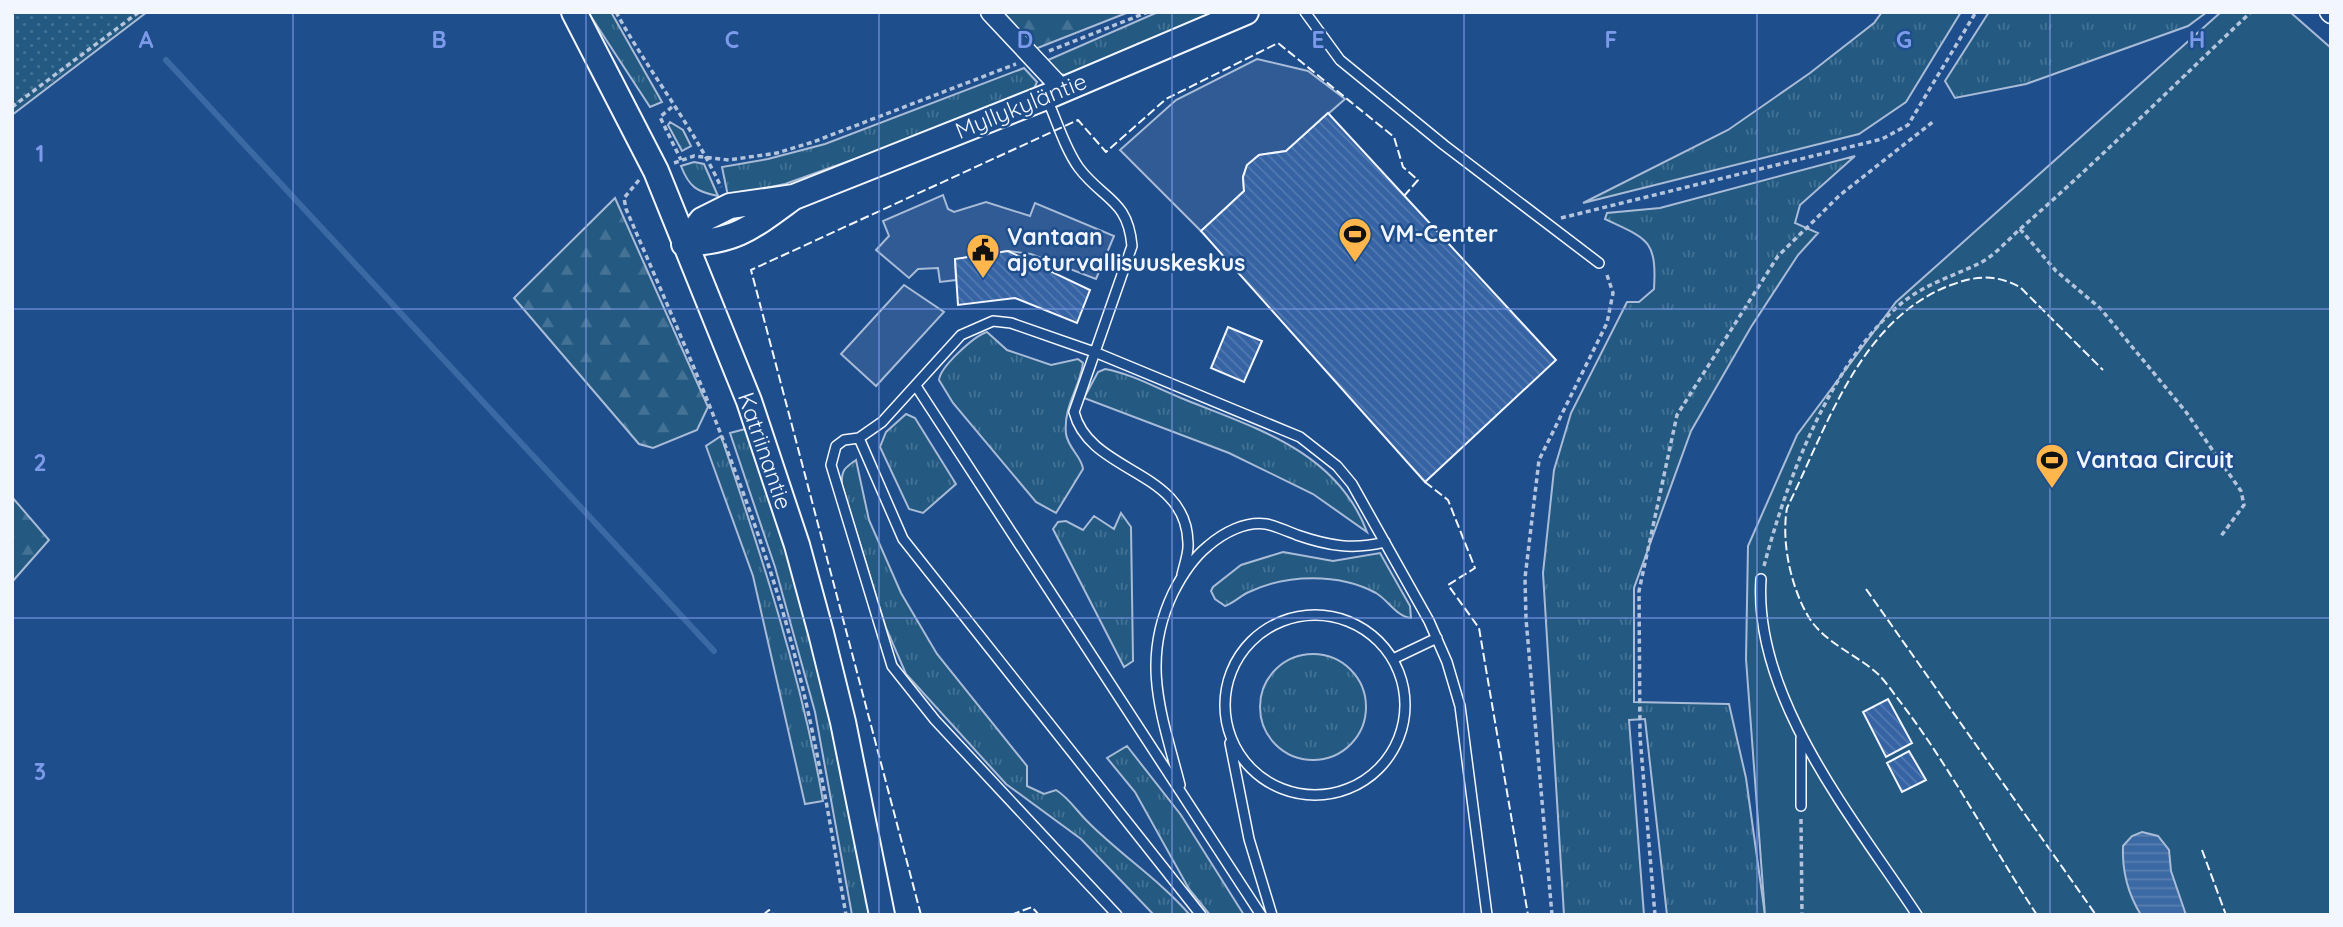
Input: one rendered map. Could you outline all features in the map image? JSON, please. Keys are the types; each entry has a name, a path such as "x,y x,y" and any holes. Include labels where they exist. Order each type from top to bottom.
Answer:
{"main road":[{"name":"Katriinantie","path":"574,12 656,171 750,401 797,545 843,722 882,915"},
{"name":"Myllykyläntie","path":"684,244 702,220 730,206 794,197 1054,94 1246,12"}],"street":[{"path":"990,12 1033,58 1054,94"}],"lane":[{"path":"1305,12 1340,60 1599,263"},
{"path":"1054,94 1079,167 1126,214 1131,230 1132,246 1100,333 1097,353 1074,412 1078,428 1092,445 1157,483 1175,502 1183,518 1189,544 1182,575"},
{"path":"1117,915 935,720 892,666 831,465 836,446 844,440 859,438 882,422 961,335 993,321 1011,323 1097,353 1300,437 1337,466 1352,484 1437,638 1460,706 1487,915"},
{"path":"916,386 1261,915"},
{"path":"859,438 903,539 1201,915"},
{"path":"1183,793 1157,696 1155,655 1160,620 1182,575 1200,552 1222,534 1249,525 1266,524 1324,544 1349,548 1385,542"},
{"path":"1761,579 1759,607 1766,651 1801,737 1917,915"},
{"path":"1227,727 1236,749 1250,768 1269,782 1291,792 1326,794 1360,783 1379,769 1393,750 1402,728 1405,705 1402,681 1393,659 1380,642 1344,619 1323,615 1301,615 1281,621 1246,646 1234,664 1227,684 1224,706 1227,727 1249,839 1272,915"},
{"path":"1393,659 1437,638"},
{"path":"1801,737 1801,806"}],"path":[{"path":"12,107 139,12"},
{"path":"616,12 672,107 707,157"},
{"path":"672,107 660,117 681,160 707,157 729,160 777,153 813,142 1149,12"},
{"path":"1544,222 1882,139 1908,125 1976,12"},
{"path":"1761,579 1777,519 1821,415 1857,351 1903,302 1951,273 1980,263 2020,229 2146,116 2251,12"},
{"path":"1655,915 1640,737 1639,591 1677,415 1778,256 1840,195 1934,121"},
{"path":"635,182 624,198 626,209 724,438 776,590 816,742 846,915"},
{"path":"2020,229 2056,271 2100,309 2186,412 2241,491 2244,505 2221,536"},
{"path":"1552,915 1526,619 1525,578 1539,460 1607,323 1614,293 1609,276 1599,263"},
{"path":"1801,806 1802,915"}],"green space":[{"path":"12,12 147,12 12,115"},
{"path":"588,12 611,12 662,102 650,107"},
{"path":"1000,12 1129,12 1035,49"},
{"path":"1158,12 1225,12 1070,77 1055,72 1048,60"},
{"path":"1882,12 1961,12 1906,102 1859,134 1583,203 1728,130 1810,73 1874,23"},
{"path":"1989,12 2207,12 2188,26 2026,84 1955,98 1945,81"},
{"name":"Vantaa Circuit","path":"2221,12 2290,12 2331,48 2331,915 1765,915 1746,659 1748,546 1797,435 1896,302"},
{"path":"1024,68 1037,82 1033,91 1025,98 785,184 728,196 722,167 768,159 825,144"},
{"path":"670,122 683,130 691,146 682,151 668,125"},
{"path":"1855,156 1800,205 1795,223 1818,233 1798,255 1751,327 1691,431 1634,588 1634,702 1729,704 1746,778 1765,915 1667,915 1645,719 1629,720 1644,915 1564,915 1543,573 1554,470 1571,413 1627,302 1639,302 1654,289 1654,260 1651,250 1640,237 1605,219 1607,213 1660,208"},
{"path":"694,162 704,164 718,196 704,193 687,179 681,166"},
{"path":"615,198 708,407 697,430 653,448 639,444 514,298"},
{"path":"987,332 1007,350 1051,365 1078,359 1083,363 1069,406 1066,434 1083,469 1056,513 1036,502 953,403 939,380 945,368 959,353 974,339"},
{"path":"1105,369 1136,378 1267,433 1292,447 1316,463 1336,482 1354,505 1367,532 1313,494 1229,453 1084,398 1098,372"},
{"path":"906,414 915,418 956,484 923,513 909,509 880,447 886,432"},
{"path":"749,428 824,674 873,915 852,915 815,712 775,567 730,433"},
{"path":"721,436 792,662 823,801 805,804 753,576 706,446"},
{"path":"856,460 869,520 901,593 937,654 1027,766 1027,786 1044,794 1056,790 1061,793 1082,816 1190,915 1154,915 1081,839 1006,784 906,674 886,628 842,485 844,470"},
{"path":"12,497 49,540 12,582"},
{"path":"1121,513 1131,527 1133,661 1124,667 1053,529 1058,522 1066,521 1083,530 1094,516 1114,529"},
{"path":"1283,552 1333,561 1380,553 1410,606 1411,618 1401,615 1376,593 1361,586 1330,579 1296,579 1264,586 1225,606 1215,599 1211,591 1213,587 1241,565"},
{"path":"1313,654 1333,658 1351,669 1362,687 1366,707 1362,727 1351,745 1333,756 1313,760 1293,756 1275,745 1264,727 1260,707 1264,687 1275,669 1293,658"},
{"path":"1127,746 1181,815 1244,915 1210,915 1189,889 1135,792 1107,758"}],"shaded area":[{"path":"1257,59 1308,71 1345,99 1286,151 1259,155 1247,165 1243,177 1244,191 1201,231 1120,150 1176,100"},
{"path":"943,195 948,209 954,212 986,202 1030,216 1035,203 1114,236 1096,279 1031,254 1008,251 955,259 956,280 940,282 938,268 918,269 909,278 876,250 889,236 883,221"},
{"path":"904,285 944,312 876,386 841,354"},
{"path":"2142,832 2158,836 2169,850 2171,871 2186,915 2141,915 2136,907 2127,882 2123,846 2132,836"}],"building":[{"path":"1328,113 1556,360 1425,482 1201,231 1244,191 1243,177 1247,165 1259,155 1286,151"},
{"path":"1008,251 1090,290 1077,323 1015,298 958,305 955,259"},
{"path":"1228,327 1262,341 1244,382 1211,368"},
{"path":"1888,699 1912,743 1886,757 1863,712"},
{"path":"1909,751 1926,780 1902,792 1887,763"}],"waterway":[{"path":"166,60 714,651"}],"fence":[{"path":"921,915 751,270 1078,120 1106,152 1166,99 1278,43 1394,137 1403,167 1418,180 1404,196"},
{"path":"2037,915 1933,748 1889,687 1878,674 1823,634 1808,616 1792,578 1785,521 1787,508 1851,378 1871,348 1894,321 1922,299 1971,279 2003,280 2020,287 2103,370"},
{"path":"1425,482 1448,500 1475,568 1448,585 1479,628 1528,915"},
{"path":"1866,589 2096,915"},
{"path":"2202,850 2226,915"},
{"path":"1011,915 1032,907 1039,915"},
{"path":"763,915 769,910 774,915"}],"place":[{"name":"VM-Center","path":"1355,264"},
{"name":"Vantaan ajoturvallisuuskeskus","path":"983,280"},
{"name":"Vantaa Circuit","path":"2052,490"}]}
